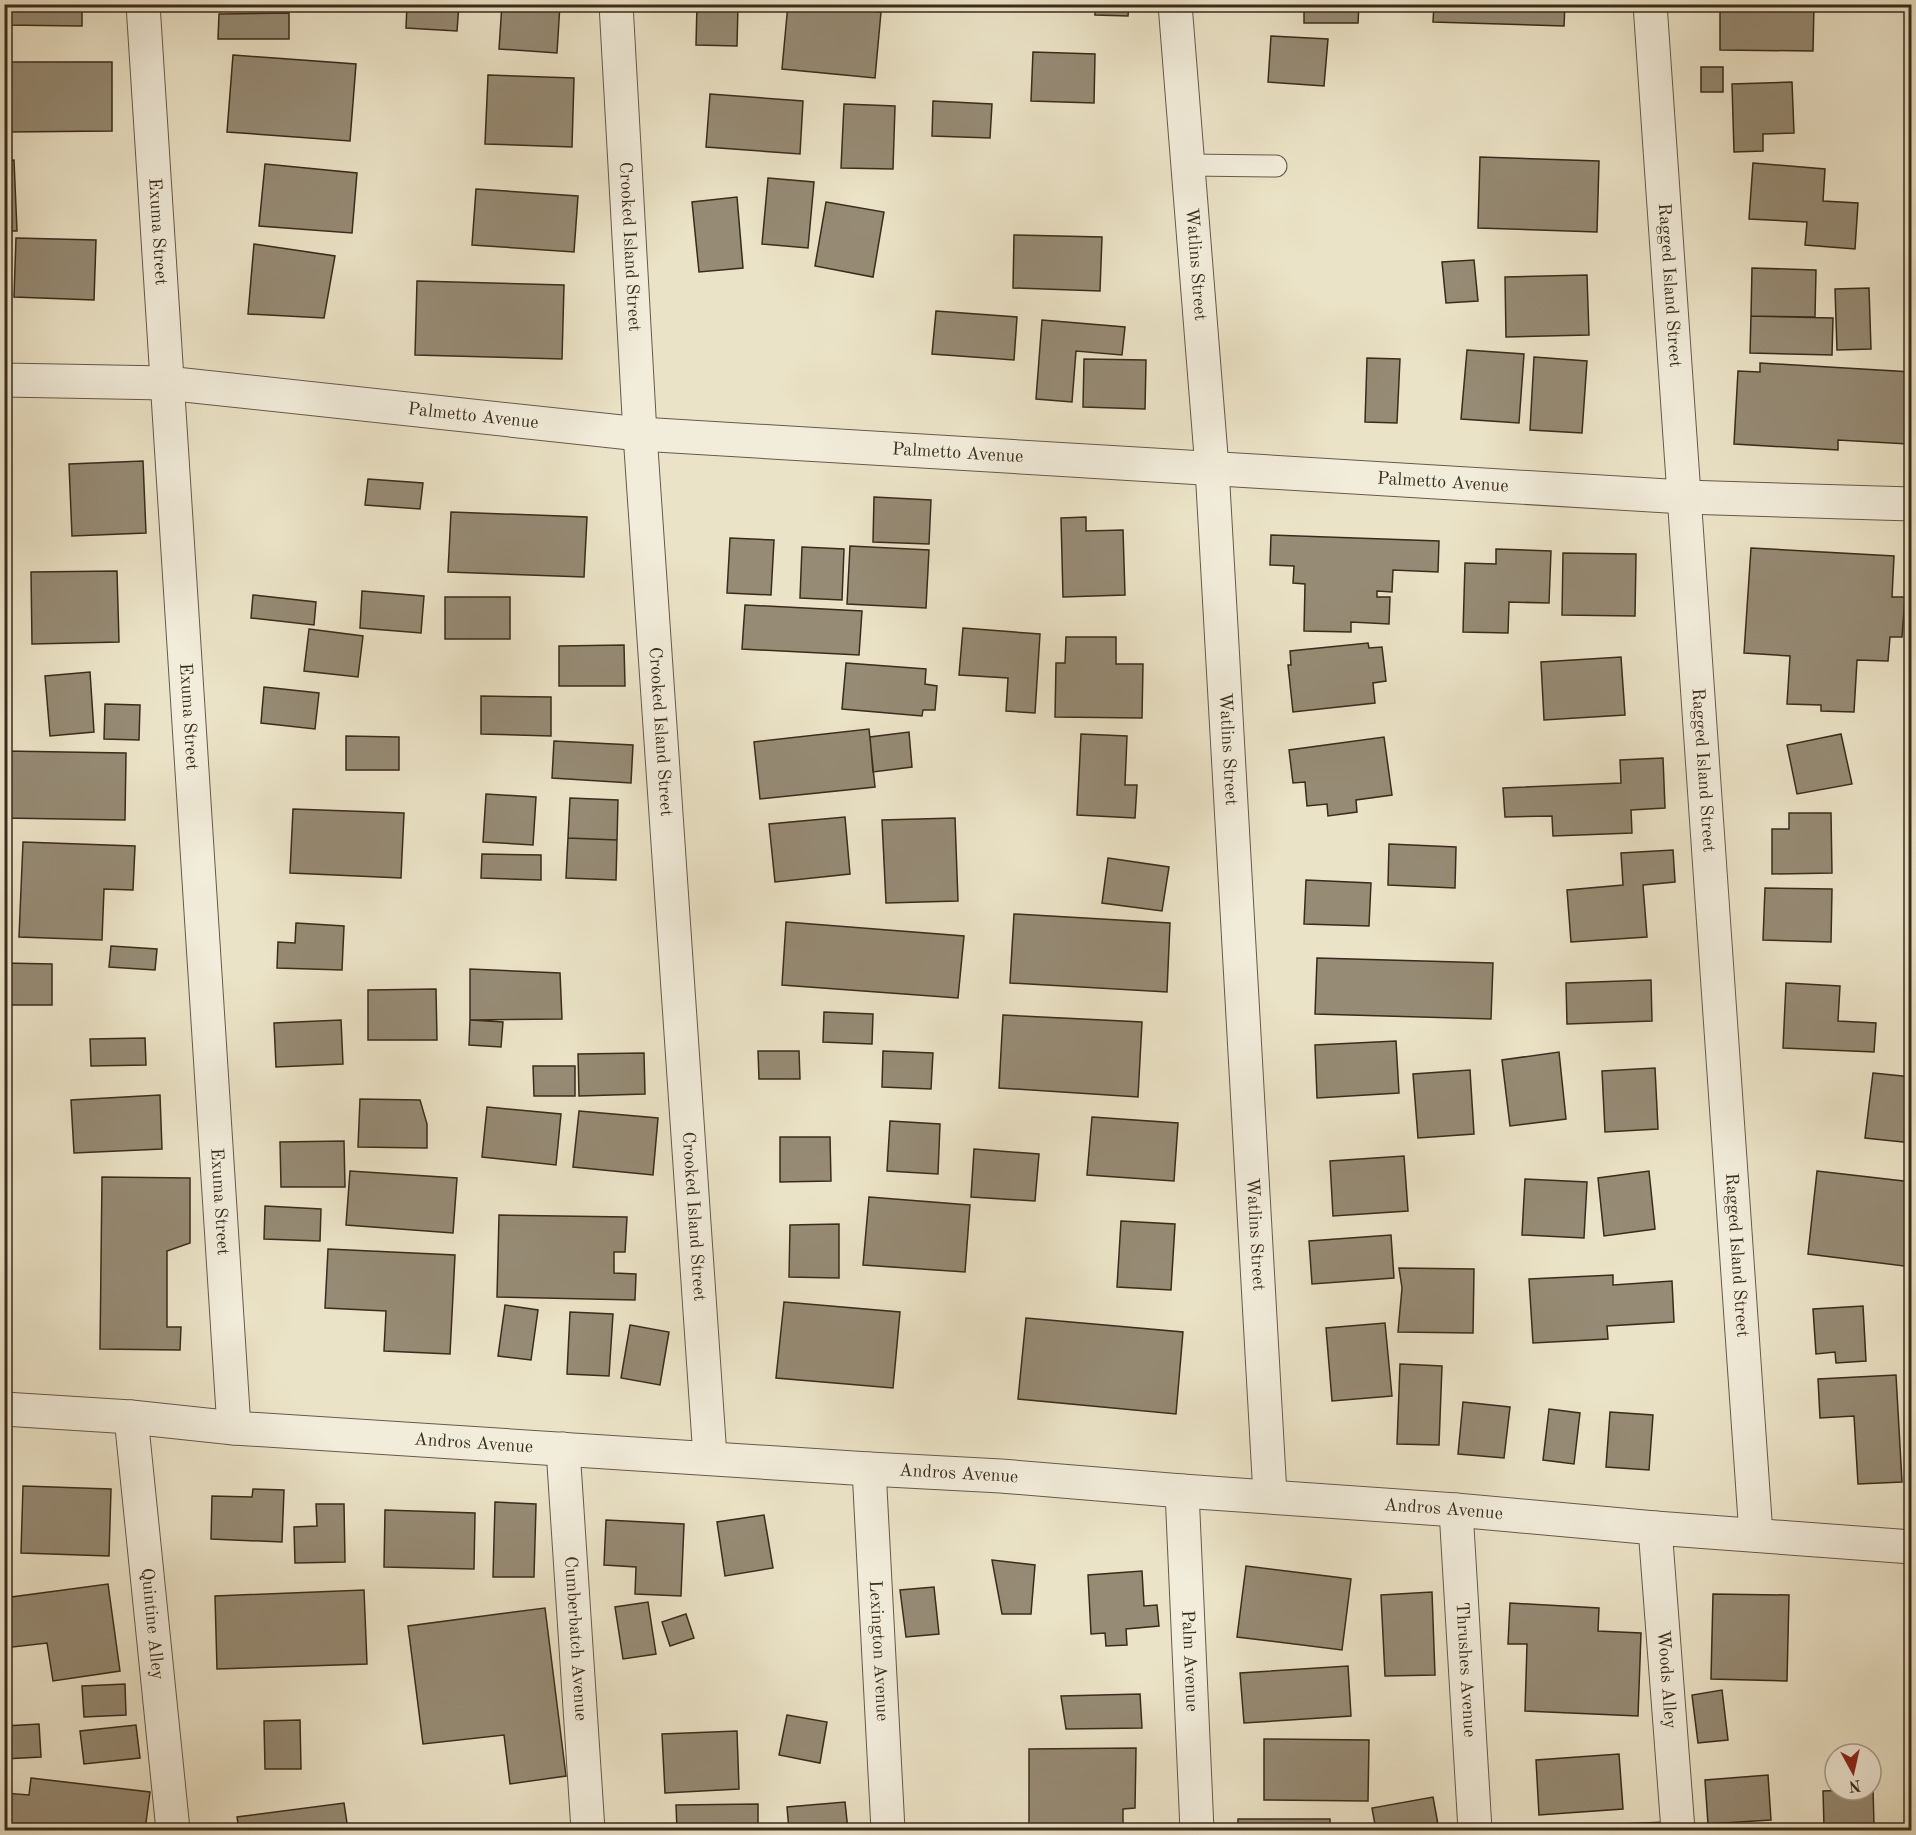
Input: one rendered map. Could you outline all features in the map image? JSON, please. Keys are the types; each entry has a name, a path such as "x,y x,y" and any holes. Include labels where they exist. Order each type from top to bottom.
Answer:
{"street":[{"name":"Exuma Street","path":"142,4 234,1428"},
{"name":"Crooked Island Street","path":"616,4 640,434 710,1457"},
{"name":"Watlins Street","path":"1176,4 1212,468 1270,1496"},
{"name":"Ragged Island Street","path":"1650,4 1756,1535"},
{"name":"Palmetto Avenue","path":"4,380 166,383 640,434 1684,497 1911,504"},
{"name":"Andros Avenue","path":"4,1409 131,1417 234,1428 1001,1476 1911,1546"},
{"name":"Quintine Alley","path":"131,1417 173,1830"},
{"name":"Cumberbatch Avenue","path":"563,1449 588,1830"},
{"name":"Lexington Avenue","path":"868,1469 888,1830"},
{"name":"Palm Avenue","path":"1182,1491 1197,1830"},
{"name":"Thrushes Avenue","path":"1456,1510 1475,1830"},
{"name":"Woods Alley","path":"1655,1528 1678,1830"}],"lane":[{"path":"1188,165 1276,166"}],"building":[{"path":"4,4 82,4 82,26 4,25"},
{"path":"308,4 353,4 353,9 308,9"},
{"path":"407,4 459,4 457,31 406,28"},
{"path":"502,4 560,4 557,53 499,49"},
{"path":"697,4 738,4 737,46 696,45"},
{"path":"788,4 881,12 875,78 782,69"},
{"path":"1021,4 1129,4 1128,16 1095,15 1095,8 1021,6"},
{"path":"1304,4 1359,4 1358,23 1304,23"},
{"path":"1434,4 1565,4 1564,26 1433,22"},
{"path":"1720,4 1814,4 1813,51 1720,50"},
{"path":"289,13 289,39 218,39 219,14"},
{"path":"1271,36 1328,39 1324,86 1268,82"},
{"path":"1033,52 1095,54 1094,103 1031,101"},
{"path":"233,55 356,64 350,141 227,132"},
{"path":"8,62 112,62 112,131 8,132"},
{"path":"1701,67 1723,67 1723,92 1701,92"},
{"path":"488,75 574,78 572,147 485,144"},
{"path":"1792,82 1794,133 1763,134 1763,151 1734,152 1732,84"},
{"path":"710,94 803,101 800,154 706,147"},
{"path":"933,101 992,104 990,138 932,136"},
{"path":"844,104 895,106 893,169 841,168"},
{"path":"1480,157 1599,161 1597,232 1478,228"},
{"path":"14,160 17,231 4,231 4,161"},
{"path":"1753,163 1825,169 1823,201 1858,203 1855,249 1805,245 1807,222 1749,219"},
{"path":"265,164 357,173 352,233 259,226"},
{"path":"768,178 814,182 808,248 762,244"},
{"path":"476,189 578,196 574,252 472,245"},
{"path":"737,197 743,268 699,272 692,202"},
{"path":"826,202 884,212 873,277 815,266"},
{"path":"1014,235 1102,237 1100,291 1013,288"},
{"path":"16,238 96,240 94,300 14,297"},
{"path":"254,244 335,256 324,318 248,314"},
{"path":"1474,260 1478,301 1446,303 1442,262"},
{"path":"1752,268 1816,270 1815,317 1751,316"},
{"path":"1587,275 1589,335 1506,337 1505,277"},
{"path":"417,281 564,285 562,359 415,355"},
{"path":"1869,288 1871,349 1837,350 1835,289"},
{"path":"936,311 1017,317 1014,360 932,354"},
{"path":"1751,316 1833,318 1832,355 1750,353"},
{"path":"1042,320 1125,327 1122,355 1076,351 1072,402 1036,399"},
{"path":"1467,350 1524,354 1519,423 1461,419"},
{"path":"1534,357 1587,361 1582,433 1530,430"},
{"path":"1367,358 1400,359 1397,423 1365,422"},
{"path":"1084,359 1146,360 1145,409 1083,407"},
{"path":"1760,363 1912,372 1908,444 1838,440 1838,450 1734,444 1738,371 1760,372"},
{"path":"143,461 146,533 72,536 69,464"},
{"path":"368,479 423,483 420,509 365,505"},
{"path":"874,497 931,500 929,544 873,542"},
{"path":"451,512 587,517 584,577 448,572"},
{"path":"1086,517 1086,531 1123,530 1125,595 1063,597 1061,518"},
{"path":"1271,535 1439,541 1438,572 1393,570 1392,592 1377,591 1377,597 1390,597 1389,624 1351,622 1351,632 1304,631 1305,584 1293,583 1294,566 1270,565"},
{"path":"730,538 774,540 771,595 727,593"},
{"path":"850,546 929,550 926,608 847,604"},
{"path":"802,547 844,549 842,600 800,598"},
{"path":"1751,548 1894,556 1892,597 1905,597 1902,637 1890,637 1888,661 1857,660 1854,712 1821,711 1821,705 1787,704 1790,656 1744,653"},
{"path":"1496,549 1551,551 1549,603 1509,602 1508,633 1463,632 1465,563 1496,564"},
{"path":"1563,553 1636,554 1635,616 1562,615"},
{"path":"117,571 119,642 32,644 31,572"},
{"path":"362,591 424,596 421,633 360,628"},
{"path":"253,595 316,602 314,625 251,618"},
{"path":"445,597 510,597 510,639 445,639"},
{"path":"745,605 862,611 859,655 742,649"},
{"path":"963,628 1040,634 1035,713 1006,711 1008,678 959,675"},
{"path":"309,629 363,636 358,677 304,671"},
{"path":"1066,637 1116,637 1116,664 1143,664 1142,718 1055,717 1056,663 1065,663"},
{"path":"1368,643 1369,648 1382,647 1386,681 1373,683 1375,703 1293,712 1288,665 1291,665 1290,651"},
{"path":"624,645 625,686 559,686 559,646"},
{"path":"1621,657 1625,715 1544,720 1541,662"},
{"path":"846,663 926,669 925,684 937,686 935,710 923,710 922,716 842,709"},
{"path":"90,672 94,732 50,736 45,676"},
{"path":"4,686 11,727 4,728"},
{"path":"264,687 319,693 315,729 261,723"},
{"path":"481,696 551,697 551,736 481,734"},
{"path":"105,704 140,705 139,740 104,739"},
{"path":"869,729 875,787 760,799 754,742"},
{"path":"909,732 912,767 873,772 870,737"},
{"path":"1081,734 1127,736 1125,785 1137,785 1135,818 1077,815"},
{"path":"1841,734 1852,784 1797,794 1787,745"},
{"path":"346,736 399,737 399,770 346,770"},
{"path":"1384,737 1392,795 1356,800 1357,812 1328,816 1327,804 1307,806 1305,782 1293,783 1289,750"},
{"path":"554,741 633,745 631,783 552,778"},
{"path":"4,751 126,753 125,820 4,818"},
{"path":"1663,758 1665,808 1631,810 1632,833 1553,836 1552,816 1505,817 1503,788 1621,783 1620,760"},
{"path":"486,794 536,797 533,845 483,842"},
{"path":"570,798 618,800 617,840 568,838"},
{"path":"293,809 404,813 401,878 290,873"},
{"path":"1789,813 1831,813 1832,873 1772,874 1772,829 1789,829"},
{"path":"845,817 850,874 775,882 769,824"},
{"path":"955,818 958,901 886,903 882,820"},
{"path":"568,838 617,840 616,880 566,878"},
{"path":"23,842 135,846 133,890 104,889 102,940 19,937"},
{"path":"1389,844 1456,847 1455,888 1388,885"},
{"path":"1673,850 1675,882 1643,885 1647,937 1571,942 1567,890 1623,885 1621,853"},
{"path":"482,854 541,855 541,880 481,878"},
{"path":"1108,858 1169,867 1162,911 1102,903"},
{"path":"1306,880 1371,883 1369,926 1304,924"},
{"path":"1765,888 1832,889 1831,942 1763,940"},
{"path":"1014,914 1170,923 1167,992 1010,983"},
{"path":"786,922 964,936 958,998 782,985"},
{"path":"296,923 344,926 342,970 277,968 278,942 295,943"},
{"path":"111,946 157,949 155,970 109,967"},
{"path":"1317,958 1493,963 1491,1019 1315,1014"},
{"path":"4,963 52,964 52,1005 4,1005"},
{"path":"470,969 560,973 562,1019 470,1020"},
{"path":"1651,980 1652,1021 1567,1024 1566,983"},
{"path":"1786,983 1840,986 1838,1021 1876,1023 1874,1052 1783,1048"},
{"path":"436,989 437,1040 368,1040 368,990"},
{"path":"824,1012 873,1014 872,1044 823,1042"},
{"path":"1003,1015 1142,1022 1138,1097 999,1088"},
{"path":"341,1020 343,1064 276,1067 274,1023"},
{"path":"470,1020 503,1022 501,1047 469,1045"},
{"path":"145,1038 146,1065 91,1066 90,1039"},
{"path":"1396,1041 1399,1093 1317,1098 1315,1045"},
{"path":"758,1051 799,1051 800,1079 759,1079"},
{"path":"883,1051 933,1053 931,1089 882,1087"},
{"path":"1559,1052 1566,1119 1510,1126 1502,1060"},
{"path":"644,1053 645,1094 579,1096 578,1054"},
{"path":"533,1066 575,1066 575,1096 534,1096"},
{"path":"1655,1068 1658,1129 1605,1132 1602,1071"},
{"path":"1470,1070 1474,1134 1418,1138 1413,1074"},
{"path":"1873,1073 1912,1077 1912,1143 1865,1138"},
{"path":"160,1095 162,1149 74,1153 71,1100"},
{"path":"360,1099 420,1100 427,1124 427,1148 358,1147"},
{"path":"487,1107 561,1114 556,1165 482,1157"},
{"path":"579,1111 658,1118 653,1175 573,1167"},
{"path":"1092,1117 1178,1123 1174,1181 1087,1175"},
{"path":"890,1121 940,1124 938,1174 887,1171"},
{"path":"780,1137 830,1137 831,1181 780,1182"},
{"path":"344,1141 345,1187 281,1187 280,1142"},
{"path":"974,1149 1039,1154 1035,1201 971,1197"},
{"path":"1404,1156 1408,1211 1333,1216 1330,1161"},
{"path":"350,1171 457,1178 453,1233 346,1225"},
{"path":"1649,1171 1655,1229 1604,1236 1598,1178"},
{"path":"1817,1171 1912,1182 1912,1267 1808,1254"},
{"path":"102,1177 190,1178 190,1243 167,1251 167,1327 181,1327 180,1350 100,1349"},
{"path":"1525,1179 1587,1182 1584,1238 1522,1235"},
{"path":"869,1197 970,1205 965,1272 863,1265"},
{"path":"265,1206 321,1209 320,1241 264,1239"},
{"path":"499,1215 627,1217 625,1252 614,1252 614,1273 636,1274 635,1300 497,1297"},
{"path":"1121,1221 1175,1224 1171,1290 1117,1287"},
{"path":"839,1224 839,1278 789,1277 790,1225"},
{"path":"1391,1235 1394,1278 1312,1284 1309,1241"},
{"path":"328,1249 455,1255 450,1354 384,1351 386,1311 325,1308"},
{"path":"1399,1268 1474,1269 1473,1333 1398,1332 1402,1288"},
{"path":"1613,1275 1613,1285 1672,1281 1674,1322 1607,1326 1608,1339 1533,1343 1529,1279"},
{"path":"784,1302 900,1312 893,1388 776,1378"},
{"path":"505,1305 538,1310 531,1360 498,1356"},
{"path":"1863,1306 1866,1361 1836,1363 1835,1352 1816,1354 1813,1309"},
{"path":"570,1312 613,1314 609,1376 567,1374"},
{"path":"1026,1318 1183,1332 1176,1414 1018,1399"},
{"path":"1385,1323 1392,1396 1332,1401 1326,1328"},
{"path":"630,1325 669,1332 660,1385 621,1378"},
{"path":"1400,1364 1442,1366 1439,1445 1397,1444"},
{"path":"1896,1375 1902,1482 1858,1484 1854,1416 1820,1418 1818,1379"},
{"path":"1463,1402 1510,1407 1504,1458 1458,1454"},
{"path":"1549,1409 1580,1413 1574,1464 1543,1460"},
{"path":"1610,1412 1653,1415 1649,1470 1606,1467"},
{"path":"23,1486 111,1489 109,1556 21,1553"},
{"path":"253,1489 284,1490 282,1542 211,1539 212,1496 252,1497"},
{"path":"495,1502 536,1504 534,1577 493,1577"},
{"path":"316,1504 344,1504 345,1562 295,1563 294,1527 317,1526"},
{"path":"385,1510 475,1513 474,1569 384,1567"},
{"path":"764,1515 773,1568 725,1576 717,1522"},
{"path":"606,1520 684,1524 681,1596 635,1594 636,1567 604,1565"},
{"path":"992,1560 1035,1565 1031,1614 1002,1614"},
{"path":"1246,1566 1351,1579 1342,1650 1237,1637"},
{"path":"1142,1571 1144,1606 1157,1605 1159,1626 1126,1629 1127,1645 1106,1646 1105,1633 1091,1634 1088,1575"},
{"path":"108,1584 120,1671 53,1681 47,1643 4,1648 4,1598"},
{"path":"934,1587 939,1634 906,1637 900,1590"},
{"path":"364,1590 367,1664 217,1669 215,1596"},
{"path":"1432,1592 1435,1675 1385,1676 1381,1595"},
{"path":"1713,1594 1789,1595 1787,1681 1711,1679"},
{"path":"648,1602 656,1654 623,1659 615,1607"},
{"path":"1510,1603 1599,1608 1598,1631 1641,1633 1638,1716 1525,1711 1527,1644 1508,1644"},
{"path":"545,1608 566,1776 510,1784 504,1735 423,1744 408,1626"},
{"path":"686,1614 694,1638 670,1646 662,1622"},
{"path":"1348,1666 1351,1716 1244,1723 1240,1673"},
{"path":"125,1684 126,1715 84,1717 82,1686"},
{"path":"1722,1690 1728,1740 1698,1743 1692,1695"},
{"path":"1140,1694 1142,1728 1066,1729 1061,1696"},
{"path":"787,1715 827,1722 820,1763 779,1755"},
{"path":"300,1720 301,1769 265,1769 264,1721"},
{"path":"39,1724 41,1757 4,1759 4,1726"},
{"path":"136,1725 140,1758 84,1764 80,1731"},
{"path":"737,1731 739,1789 665,1793 662,1734"},
{"path":"1264,1739 1369,1740 1368,1801 1264,1800"},
{"path":"1136,1748 1135,1808 1123,1809 1123,1828 1029,1830 1029,1749"},
{"path":"1619,1754 1623,1809 1539,1815 1536,1760"},
{"path":"1768,1775 1771,1820 1708,1824 1705,1780"},
{"path":"31,1778 150,1792 145,1830 4,1830 4,1793 29,1795"},
{"path":"1433,1797 1439,1830 1376,1830 1372,1808"},
{"path":"845,1802 848,1830 789,1830 787,1807"},
{"path":"1823,1802 1873,1802 1874,1825 1824,1827"},
{"path":"344,1803 348,1830 239,1830 237,1817"},
{"path":"758,1804 758,1830 677,1830 676,1805"},
{"path":"1238,1819 1330,1819 1330,1830 1238,1830"},
{"path":"1667,1822 1668,1830 1597,1830 1596,1825"},
{"path":"1589,1827 1589,1830 1510,1830 1510,1828"}]}
